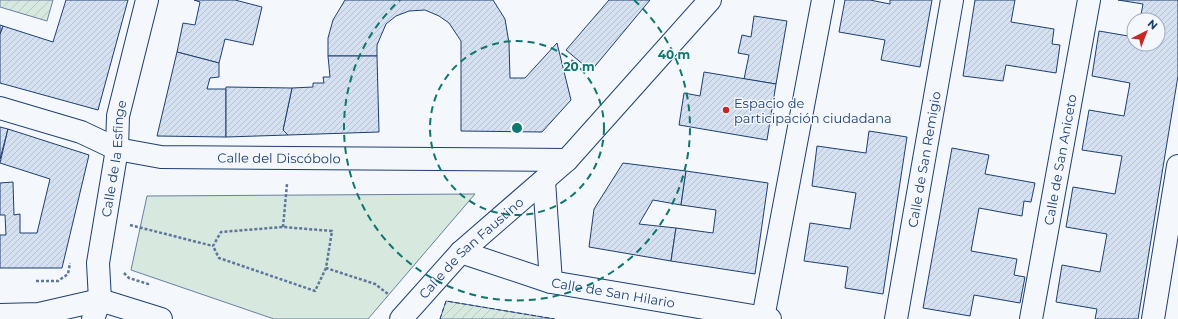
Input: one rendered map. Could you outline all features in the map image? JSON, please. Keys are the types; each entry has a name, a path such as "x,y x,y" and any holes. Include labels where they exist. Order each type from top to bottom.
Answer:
{"street":[{"name":"Calle de la Esfinge","path":"96,310 98,263 117,149 118,116 147,0"},
{"name":"Calle de San Faustino","path":"405,314 461,252 544,181 566,160 710,0"},
{"path":"766,318 823,0"},
{"name":"Calle de San Remigio","path":"896,319 952,0"},
{"name":"Calle de San Aniceto","path":"1031,319 1089,0"},
{"name":"Calle del Discóbolo","path":"0,108 81,132 117,149 162,157 566,160"},
{"path":"1153,319 1178,166"},
{"path":"544,181 551,282"},
{"name":"Calle de San Hilario","path":"461,252 551,282 766,318"},
{"path":"0,315 96,310 161,319"}],"path":[{"path":"284,227 289,158"},
{"path":"127,232 129,225 213,246 219,258 316,292 326,268 332,231 284,227 221,232 213,246"},
{"path":"326,268 375,284 405,314"}],"shaded area":[{"path":"0,0 53,0 47,21 0,7"},
{"path":"475,194 368,319 274,319 131,270 147,196"},
{"path":"446,301 554,319 440,319"}],"building":[{"path":"66,0 128,0 98,110 0,83 0,34 3,26 53,42"},
{"path":"194,0 235,0 262,7 253,45 225,39 219,63 177,52 183,23 195,25 200,2"},
{"path":"345,0 493,0 505,19 509,43 510,78 525,78 557,43 571,100 542,132 461,131 461,41 449,23 439,16 425,10 409,11 396,16 386,24 377,45 377,56 328,56 328,38 333,20"},
{"path":"609,0 650,0 591,71 566,50"},
{"path":"845,0 870,0 890,4 890,0 932,0 920,67 881,60 885,40 839,32"},
{"path":"975,0 1015,0 1011,22 1054,29 1052,44 1060,45 1056,73 1006,65 1003,81 963,76"},
{"path":"1118,0 1178,0 1178,76 1138,319 1095,319 1097,309 1056,302 1062,265 1100,272 1107,234 1066,227 1073,187 1115,194 1122,156 1082,150 1089,110 1124,116 1130,83 1092,76 1099,31 1126,36 1126,52 1166,52 1166,12 1142,12 1143,4"},
{"path":"754,16 787,21 776,84 744,79 749,55 738,53 742,35 751,37"},
{"path":"0,25 3,26 0,34"},
{"path":"177,52 219,63 219,77 210,78 207,89 226,89 226,137 157,136"},
{"path":"328,56 377,56 379,132 288,135 283,130 292,88 313,87 313,83 324,83 323,77 330,77"},
{"name":"Espacio de participación ciudadana","path":"704,72 776,84 767,140 679,125 684,93 700,96"},
{"path":"226,87 292,88 283,130 288,135 226,137"},
{"path":"0,127 8,129 0,159"},
{"path":"8,129 89,155 62,268 0,268 0,235 6,235 5,215 0,215 0,183 13,182 14,215 20,214 20,233 37,233 50,179 0,163"},
{"path":"869,131 907,137 883,294 845,288 848,267 804,261 810,223 850,229 856,193 812,186 817,146 866,153"},
{"path":"952,148 989,155 985,174 1035,183 1031,202 1024,201 1022,216 979,208 971,251 1017,259 1014,275 1025,277 1020,303 974,295 970,316 923,308"},
{"path":"623,163 686,171 681,205 653,200 639,224 676,228 671,261 589,247 594,209"},
{"path":"686,171 768,183 755,274 671,261 676,228 713,233 716,210 681,205"}],"fence":[{"path":"440,319 446,301 555,319"}],"place":[{"name":"Espacio de participación ciudadana","path":"726,110"}]}
